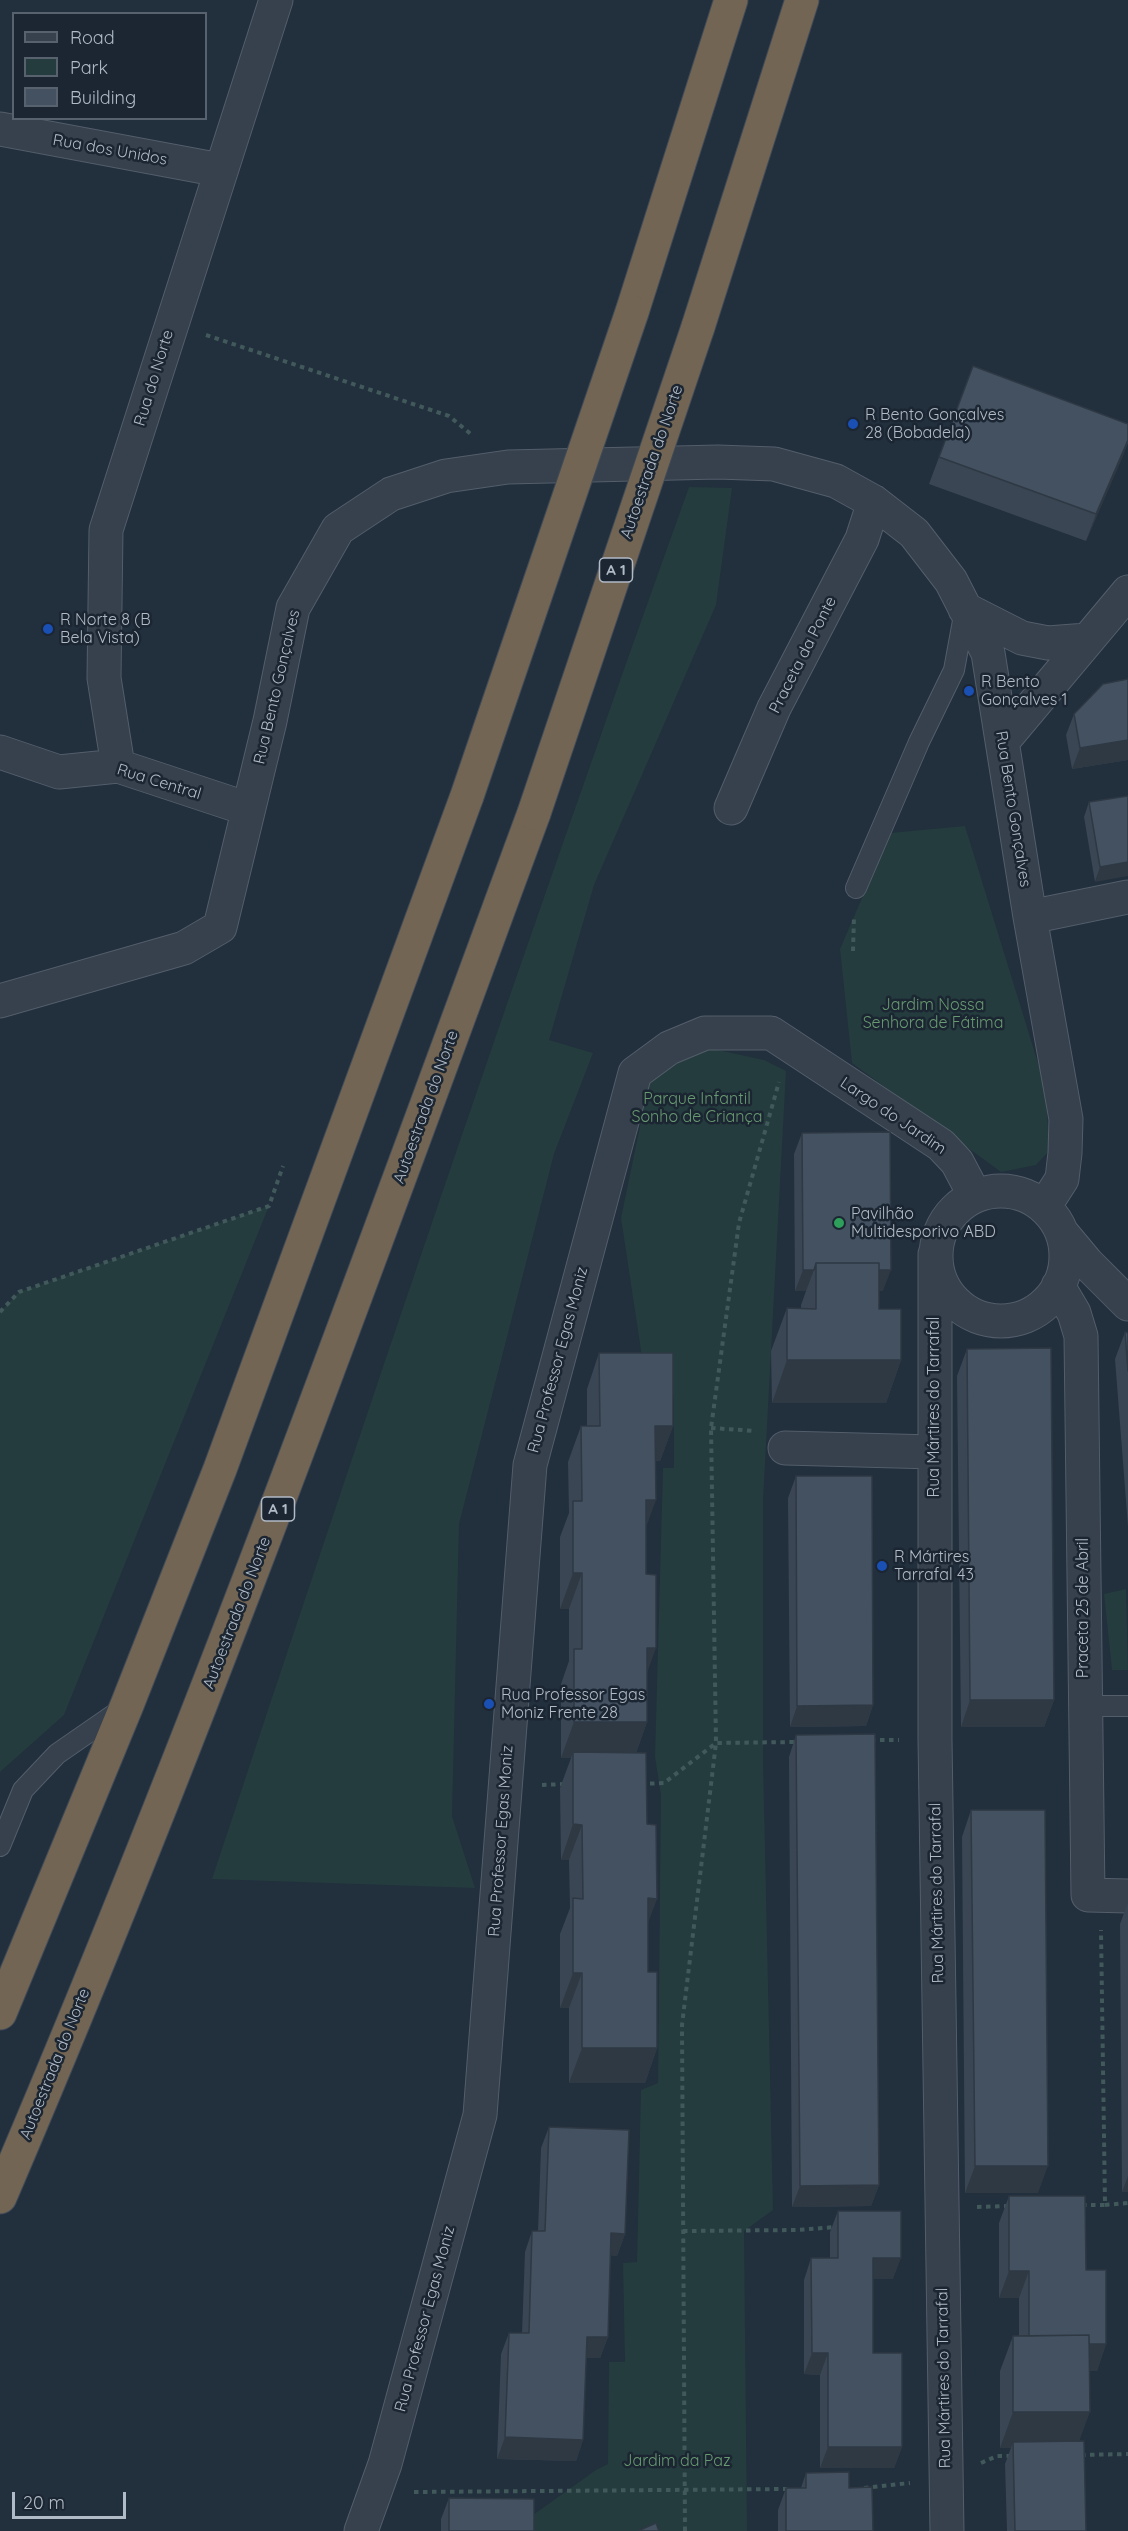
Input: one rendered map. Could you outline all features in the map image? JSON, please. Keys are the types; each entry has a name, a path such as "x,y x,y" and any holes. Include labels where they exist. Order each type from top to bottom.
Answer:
{"highway":[{"path":"0,2013 128,1705 220,1469 467,796 632,312 731,0"},
{"name":"Autoestrada do Norte","path":"0,2197 193,1725 285,1491 534,813 698,327 802,0"}],"street":[{"name":"Rua do Norte","path":"118,766 104,678 105,530 276,0"},
{"name":"Rua dos Unidos","path":"0,129 220,170"},
{"name":"Rua Bento Gonçalves","path":"0,1001 184,948 220,927 270,721 293,608 338,529 391,494 446,476 508,467 718,462 774,464 836,481 874,502 914,532 951,581 988,653 1029,917 1065,1119 1062,1179 1044,1207"},
{"name":"Praceta da Ponte","path":"731,808 774,708 862,539 874,502"},
{"path":"1003,741 1128,592"},
{"path":"965,609 1022,638 1048,643 1087,640"},
{"name":"Rua Central","path":"0,752 59,772 118,766 248,810"},
{"path":"1029,917 1128,897"},
{"name":"Rua Professor Egas Moniz","path":"364,2528 386,2464 480,2115 530,1465 634,1073 669,1048 705,1033 771,1033 795,1050"},
{"name":"Largo do Jardim","path":"795,1050 940,1145 957,1162 975,1196"},
{"path":"1062,1233 1066,1251 1064,1269 1058,1286 1047,1302 1032,1314 1013,1320 994,1321 975,1316 958,1306 945,1291 938,1274 935,1254 939,1236 947,1220 959,1206 975,1196 993,1191 1011,1192 1029,1197 1044,1207 1087,1263 1128,1304"},
{"name":"Rua Mártires do Tarrafal","path":"935,1254 933,1452 935,1739 947,2531"},
{"name":"Praceta 25 de Abril","path":"1058,1286 1074,1313 1081,1336 1088,1895 1114,1895"},
{"path":"785,1448 933,1452"}],"lane":[{"path":"856,888 954,670 965,609"},
{"path":"0,1846 23,1790 57,1754 128,1705"},
{"path":"1084,1706 1128,1706"}],"path":[{"path":"171,323 449,416"},
{"path":"685,2531 682,2025 716,1743 711,1428 739,1223 778,1092 781,1069 795,1050"},
{"path":"0,1312 19,1292 269,1206 283,1166"},
{"path":"866,1740 935,1739"},
{"path":"630,1784 664,1784 716,1743 808,1742"},
{"path":"506,1785 573,1784"},
{"path":"1105,2205 1114,1895"},
{"path":"1078,2205 1128,2203"},
{"path":"941,2208 1011,2206"},
{"path":"683,2231 798,2230 841,2227"},
{"path":"1076,2455 1128,2454"},
{"path":"997,2456 1019,2456"},
{"path":"852,2488 887,2486 946,2477"},
{"path":"375,2492 798,2490"}],"green space":[{"path":"689,487 732,488 716,605 594,885 549,1040 593,1053 554,1154 459,1524 452,1816 475,1888 212,1879 446,1182"},
{"name":"Jardim Nossa Senhora de Fátima","path":"965,826 1046,1089 1049,1151 1036,1165 1001,1172 852,1063 840,949 890,833"},
{"name":"Jardim da Paz","path":"704,1047 764,1060 786,1071 763,1501 763,1759 773,2210 744,2231 747,2531 526,2531 526,2520 596,2470 608,2464 609,2362 625,2362 623,2263 637,2262 641,2090 658,2083 661,1795 655,1757 663,1468 674,1468 674,1396 642,1357 621,1218 651,1073"},
{"path":"269,1206 64,1715 0,1772 0,1312 19,1292"},
{"path":"1126,1589 1128,1670 1112,1670 1104,1594"}],"building":[{"path":"973,366 1128,424 1128,440 1096,514 939,457"},
{"path":"1128,679 1128,740 1080,748 1074,714 1103,684"},
{"path":"1128,796 1128,862 1100,867 1089,802"},
{"name":"Pavilhão Multidesporivo ABD","path":"890,1132 891,1270 879,1270 879,1263 816,1263 814,1270 803,1270 802,1133"},
{"path":"816,1263 879,1263 879,1309 901,1309 901,1360 787,1360 787,1308 816,1309"},
{"path":"1125,1332 1128,1333 1128,1371"},
{"path":"1051,1348 1054,1700 970,1700 967,1349"},
{"path":"599,1353 673,1353 673,1426 655,1426 656,1500 646,1500 646,1574 656,1575 656,1648 647,1648 647,1722 574,1722 574,1649 582,1649 582,1573 573,1573 573,1501 582,1501 581,1426 600,1426"},
{"path":"796,1476 872,1476 873,1705 797,1706"},
{"path":"875,1734 879,2185 800,2186 796,1735"},
{"path":"573,1752 646,1753 647,1824 656,1825 657,1899 648,1898 648,1972 657,1972 657,2048 582,2048 582,1973 573,1973 573,1898 583,1899 582,1825 573,1824"},
{"path":"971,1810 1045,1810 1048,2166 975,2166"},
{"path":"549,2127 629,2130 625,2234 611,2233 608,2337 587,2337 583,2440 505,2437 509,2333 529,2333 532,2231 545,2231"},
{"path":"1009,2196 1085,2196 1086,2270 1106,2270 1106,2344 1089,2344 1089,2335 1029,2336 1029,2271 1009,2271"},
{"path":"838,2211 901,2211 901,2258 873,2258 873,2353 902,2353 902,2447 828,2447 828,2353 812,2353 811,2258 838,2258"},
{"path":"1089,2335 1090,2412 1013,2412 1013,2336"},
{"path":"1084,2441 1086,2531 1015,2531 1013,2442"},
{"path":"849,2472 849,2488 872,2487 873,2531 786,2531 786,2488 806,2488 806,2473"},
{"path":"449,2498 534,2499 534,2531 449,2531"},
{"path":"656,2523 659,2531 638,2531"}],"place":[{"name":"R Bento Gonçalves 28 (Bobadela)","path":"853,424"},
{"name":"R Norte 8 (B Bela Vista)","path":"48,629"},
{"name":"R Bento Gonçalves 1","path":"969,691"},
{"name":"Pavilhão Multidesporivo ABD","path":"839,1223"},
{"name":"R Mártires Tarrafal 43","path":"882,1566"},
{"name":"Rua Professor Egas Moniz Frente 28","path":"489,1704"}],"park label":[{"name":"Parque Infantil Sonho de Criança","path":"697,1108"}]}
